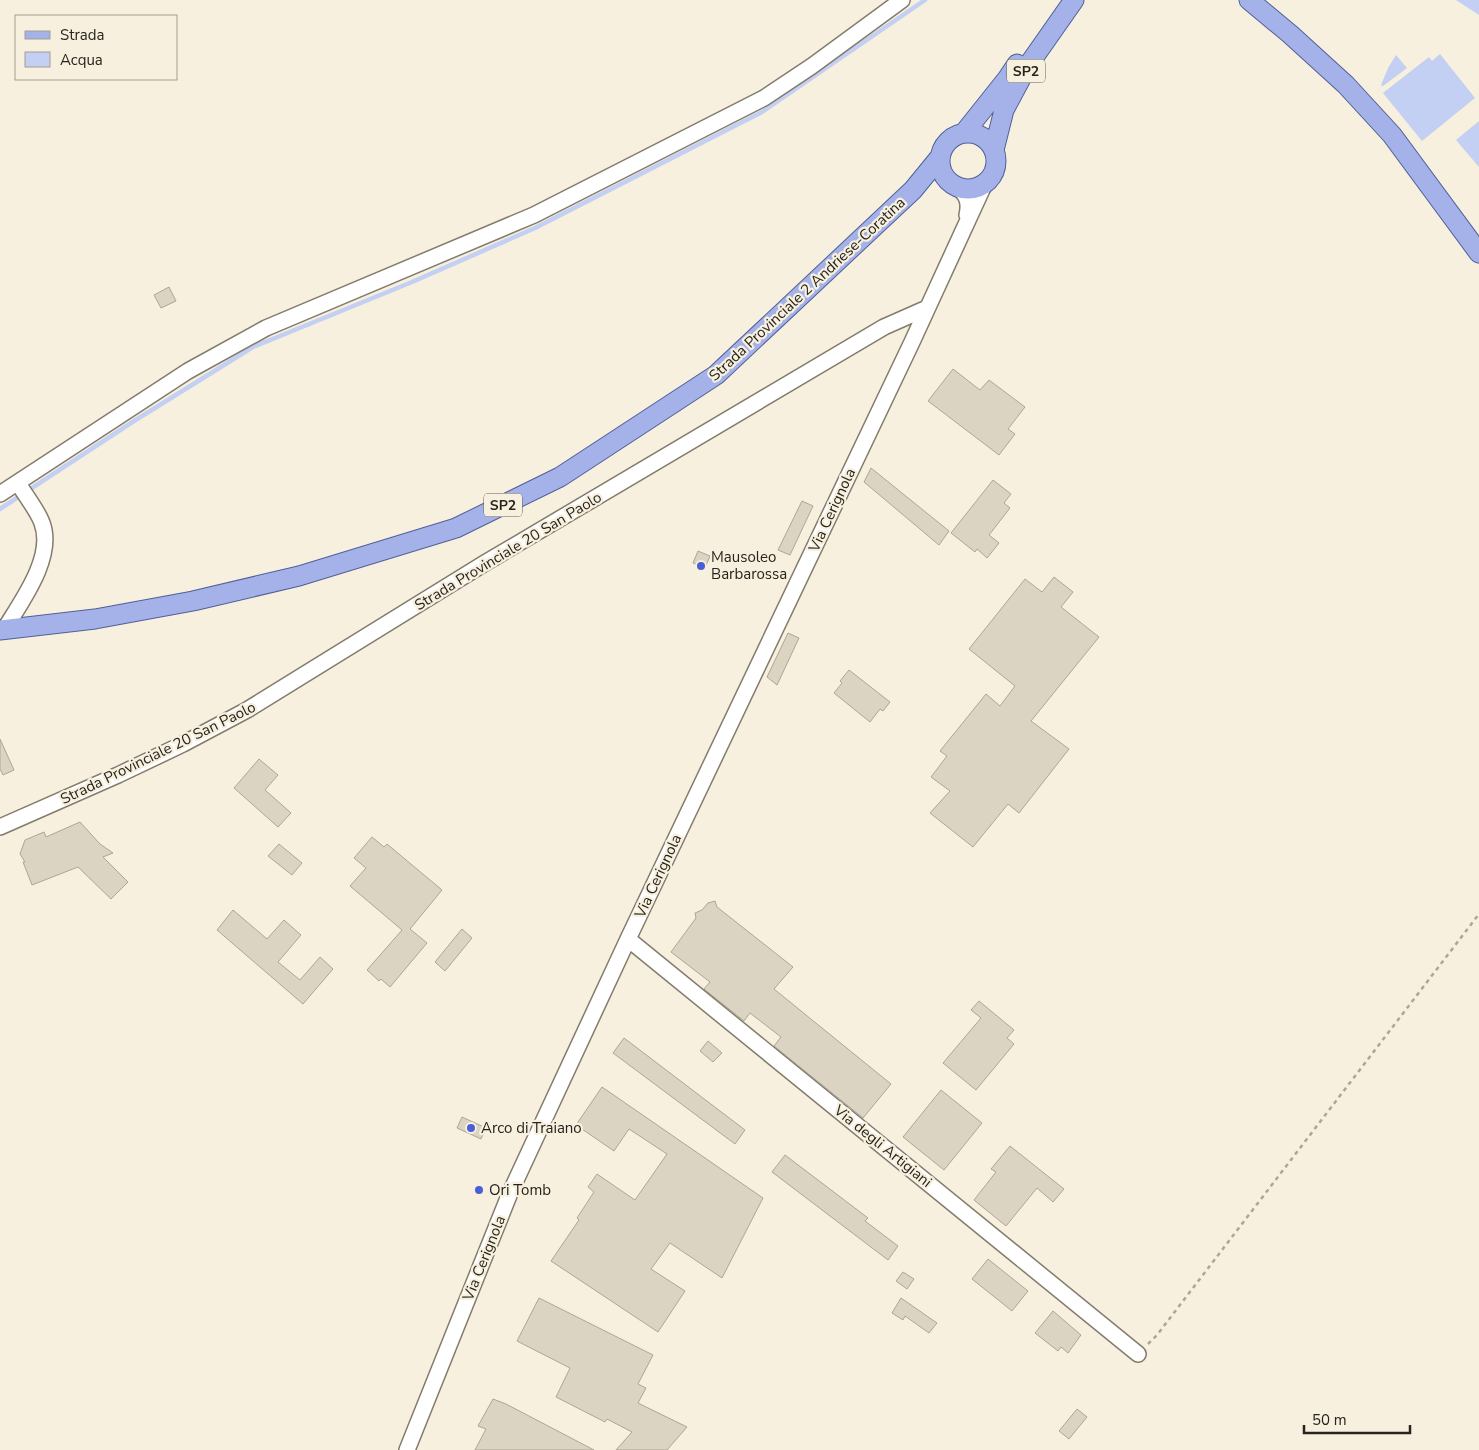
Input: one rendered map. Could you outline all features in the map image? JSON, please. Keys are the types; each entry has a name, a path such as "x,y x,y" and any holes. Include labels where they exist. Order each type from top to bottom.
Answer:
{"main road":[{"name":"Strada Provinciale 2 Andriese-Coratina","path":"2,630 95,619 193,601 299,576 456,528 560,477 716,375 914,190 940,157 948,141 964,133 1007,79 1059,0"},
{"name":"SP2","path":"984,183 991,177 995,168 994,150 1004,110 1027,68 1074,0"},
{"path":"1249,0 1346,85 1392,134 1479,253"},
{"path":"964,133 982,136 994,150"},
{"path":"940,157 942,171 954,184"},
{"name":"Strada Provinciale 2 Andriese-Coratina","path":"914,190 954,184 967,189 984,183"}],"street":[{"path":"0,494 188,371 266,328 534,216 764,98 812,66 902,0"},
{"path":"927,308 984,183"},
{"path":"954,184 966,195 969,204 966,221"},
{"name":"Strada Provinciale 20 San Paolo","path":"0,827 118,776 247,710 477,568 884,327 927,308"},
{"name":"Via Cerignola","path":"407,1450 510,1193 628,938 927,308"},
{"path":"2,630 27,592 42,561 45,541 42,523 18,484"},
{"name":"Via degli Artigiani","path":"628,938 1138,1354"}],"path":[{"path":"1138,1354 1157,1335 1479,914"}],"water":[{"path":"1456,0 1479,0 1479,15"},
{"path":"1440,54 1475,98 1422,141 1383,93 1429,57 1432,61"},
{"path":"1396,55 1407,68 1383,86 1381,85 1388,68"},
{"path":"1479,121 1479,167 1456,140"}],"building":[{"path":"169,287 176,301 161,308 154,295"},
{"path":"953,369 980,390 989,380 1025,407 1008,429 1015,434 999,455 928,401"},
{"path":"871,468 949,531 939,545 864,482"},
{"path":"993,480 1011,494 1004,503 1010,508 989,535 999,543 987,558 977,549 975,552 951,533"},
{"path":"802,501 813,506 790,555 778,550"},
{"path":"698,551 710,556 705,568 693,563"},
{"path":"1054,577 1073,592 1061,607 1099,637 1031,721 1069,749 1019,813 1008,804 973,847 930,813 950,791 931,777 947,756 940,751 986,694 1000,706 1015,686 969,649 1025,579 1042,592"},
{"path":"788,633 799,638 777,685 767,677"},
{"path":"849,670 890,702 883,711 880,709 870,722 834,693 842,683 840,681"},
{"path":"0,739 14,770 3,775 0,769"},
{"path":"259,759 278,775 265,790 291,813 278,827 234,788"},
{"path":"80,822 100,844 113,853 103,857 128,882 111,899 78,867 32,885 23,862 25,862 20,854 25,840 44,832 46,837"},
{"path":"372,837 384,847 387,844 442,890 410,929 427,943 390,987 381,979 379,981 367,970 402,930 350,886 366,868 354,858"},
{"path":"279,844 302,863 292,875 268,856"},
{"path":"715,901 717,907 793,967 774,989 891,1084 863,1118 774,1046 781,1037 750,1013 744,1021 704,989 710,982 671,952 696,918 695,913 702,910 708,903"},
{"path":"233,910 267,939 284,920 301,935 278,962 300,980 320,957 333,969 303,1004 217,930"},
{"path":"462,929 472,938 445,971 435,962"},
{"path":"979,1001 1014,1030 1007,1038 1014,1044 976,1090 943,1063 981,1018 971,1010"},
{"path":"624,1038 745,1130 735,1144 613,1053"},
{"path":"708,1041 722,1053 713,1062 700,1051"},
{"path":"602,1087 763,1198 722,1278 670,1243 651,1269 685,1291 658,1332 551,1261 579,1220 577,1218 594,1192 588,1187 597,1174 635,1200 667,1154 629,1129 614,1151 576,1125"},
{"path":"941,1090 982,1123 944,1170 903,1137"},
{"name":"Arco di Traiano","path":"462,1117 486,1128 481,1139 457,1128"},
{"path":"1010,1146 1064,1189 1053,1202 1037,1188 1006,1226 974,1200 996,1172 991,1169"},
{"path":"785,1155 868,1218 865,1221 898,1246 888,1260 772,1172"},
{"path":"988,1259 1028,1291 1012,1311 972,1279"},
{"path":"903,1272 914,1279 907,1289 896,1281"},
{"path":"539,1298 653,1355 638,1384 646,1388 638,1403 687,1427 667,1450 616,1450 632,1432 607,1419 605,1422 556,1397 570,1368 517,1341"},
{"path":"901,1298 937,1323 929,1333 905,1316 903,1320 892,1313"},
{"path":"1053,1311 1081,1335 1068,1353 1061,1347 1058,1351 1035,1333"},
{"path":"493,1399 594,1450 475,1450 486,1429 478,1426"},
{"path":"1077,1409 1087,1417 1069,1439 1059,1431"}],"waterway":[{"path":"0,509 134,421 253,347 412,282 535,228 762,112 925,0"}],"place":[{"name":"Mausoleo Barbarossa","path":"701,566"},
{"name":"Arco di Traiano","path":"471,1128"},
{"name":"Ori Tomb","path":"479,1190"}]}
